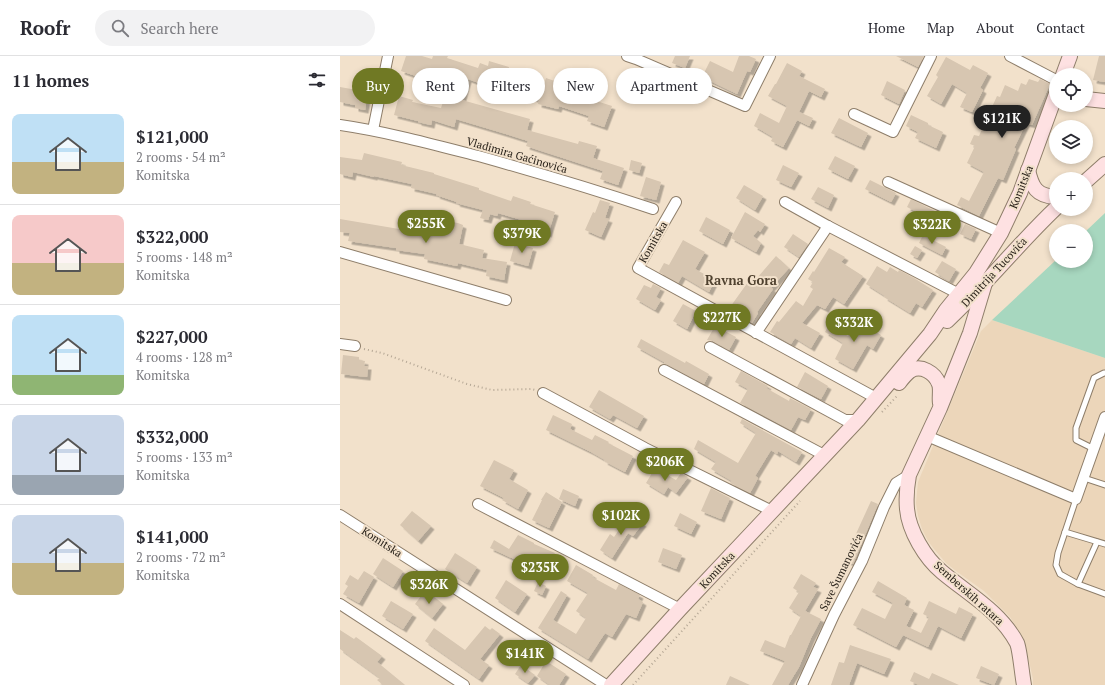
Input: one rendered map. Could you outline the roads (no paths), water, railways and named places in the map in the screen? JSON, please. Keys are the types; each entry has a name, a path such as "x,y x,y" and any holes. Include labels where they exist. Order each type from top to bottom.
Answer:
{"main road":[{"path":"1066,68 1070,56"},
{"path":"1093,99 1105,101"},
{"name":"Komitska","path":"981,278 1020,193 1049,112"},
{"path":"1047,118 1053,112"},
{"path":"1093,175 1105,164"},
{"path":"1028,170 1033,187 1040,193 1049,196"},
{"name":"Dimitrija Tucovića","path":"930,334 942,326 963,297 981,278 1049,214"},
{"name":"Semberskih ratara","path":"981,278 970,333 940,408 909,475 907,486 907,510 912,530 921,548 941,571 988,607 1005,625 1018,644 1024,685"},
{"path":"963,297 966,323 970,333"},
{"name":"Komitska","path":"611,685 680,609 858,420 930,334"},
{"path":"858,420 885,398 910,371 915,369 927,370 939,384 940,408"}],"street":[{"path":"373,130 388,56"},
{"path":"627,56 745,106 770,56"},
{"path":"854,114 893,132 931,56"},
{"path":"1010,56 1049,70"},
{"name":"Vladimira Gaćinovića","path":"340,125 373,130 429,143 594,189 653,209"},
{"path":"888,182 1001,233"},
{"name":"Komitska","path":"676,202 638,268 876,398"},
{"path":"785,202 963,297"},
{"path":"756,333 828,226"},
{"path":"340,252 506,300"},
{"path":"340,344 355,346"},
{"path":"710,347 845,420 858,420"},
{"path":"664,370 824,455"},
{"path":"543,393 645,448 772,511"},
{"path":"927,436 1076,499 1104,420"},
{"name":"Save Šumanovića","path":"802,685 834,615 862,561 884,507 896,483 909,475"},
{"path":"478,504 680,609"},
{"name":"Komitska","path":"340,515 606,685"},
{"path":"340,604 464,685"}],"lane":[{"path":"1094,449 1076,440 1076,428 1094,378 1104,372 1105,373"},
{"path":"1084,478 1105,485"},
{"path":"1076,499 1058,553 1056,565 1060,574 1078,584 1105,594"},
{"path":"1065,532 1105,544"},
{"path":"1078,584 1097,542"}],"district":[{"name":"Ravna Gora","path":"741,280"}]}
